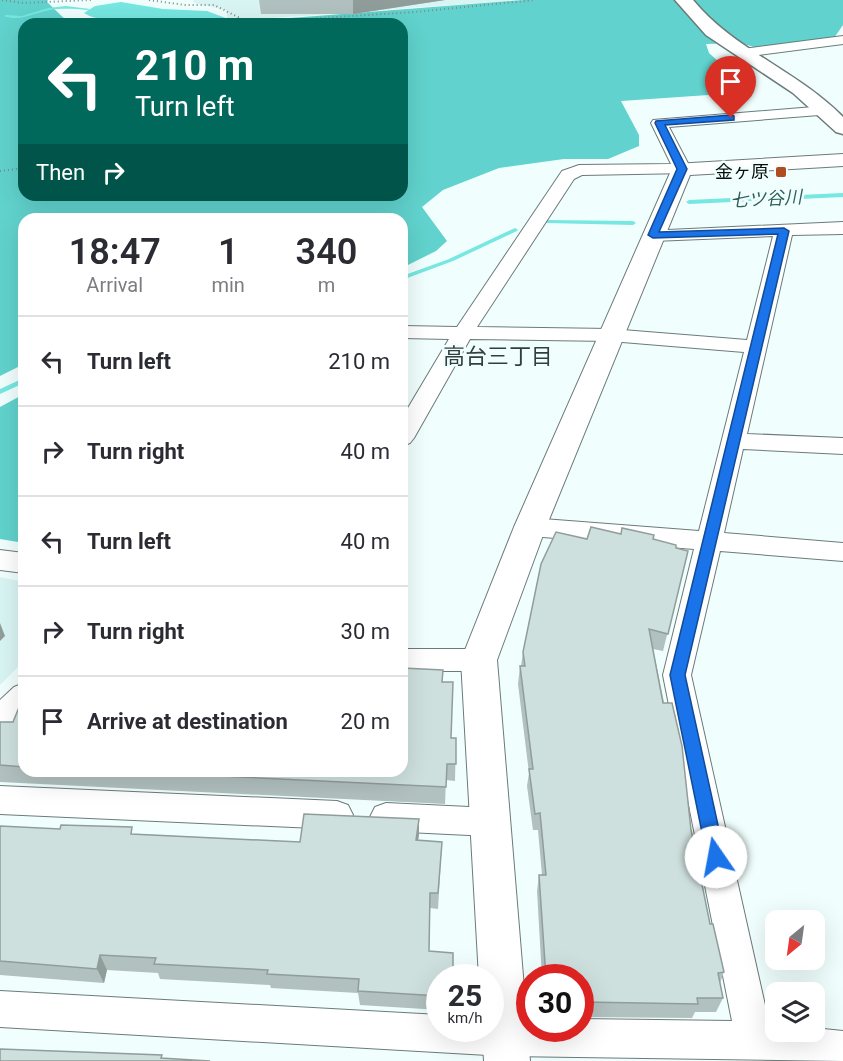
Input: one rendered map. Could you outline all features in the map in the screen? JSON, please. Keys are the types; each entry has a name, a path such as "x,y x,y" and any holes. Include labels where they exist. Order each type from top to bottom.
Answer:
{"main road":[{"path":"684,0 703,24 824,110 843,128"}],"street":[{"path":"743,53 843,40"},
{"path":"682,169 659,123 824,110 843,99"},
{"path":"408,428 462,334 568,175 579,170 682,169 843,160"},
{"path":"506,1049 479,660 530,527 682,169"},
{"path":"653,235 843,228"},
{"path":"757,1050 677,675 784,231"},
{"path":"408,332 610,335 756,346"},
{"path":"734,441 843,446"},
{"path":"530,527 843,552"},
{"path":"0,560 18,562"},
{"path":"408,660 479,660"},
{"path":"0,719 18,701"},
{"path":"0,800 490,822"},
{"path":"0,1010 506,1049 843,1050"}],"path":[{"path":"2,0 23,3 91,0"},
{"path":"149,0 185,5 214,5 240,18"},
{"path":"320,18 415,12 535,0"},
{"path":"0,171 18,169"}],"shaded area":[{"path":"0,0 48,0 47,2 64,18 18,18 18,201 408,201 408,18 291,18 524,0 843,0 843,25 834,38 757,48 741,43 706,44 709,53 752,92 621,101 639,135 639,146 608,159 564,159 499,168 443,190 422,207 447,241 436,251 408,265 408,213 18,213 18,367 0,376"},
{"path":"193,0 524,0 270,18 227,18 226,10 194,3"},
{"path":"121,2 163,9 207,11 226,18 98,18 84,13 95,6"},
{"path":"18,397 18,542 0,539 0,407"},
{"path":"0,577 18,581 18,667 0,685"}],"building":[{"path":"591,527 621,534 622,528 654,535 653,539 688,551 668,634 649,629 663,703 672,703 682,746 691,830 710,924 713,924 724,972 718,973 723,998 697,998 698,1004 594,1002 594,964 545,964 539,875 546,875 540,813 535,814 529,769 533,769 520,666 525,666 523,652 541,564 556,532 587,539"},
{"path":"408,668 443,670 442,682 453,682 451,738 456,738 456,764 447,764 446,787 238,777 408,777"},
{"path":"18,710 18,766 0,765 0,722 13,722"},
{"path":"304,814 419,819 416,840 442,842 438,893 430,893 429,951 453,953 453,964 426,964 426,995 358,991 359,979 267,974 268,970 154,964 156,958 100,955 97,969 0,961 0,826 60,829 61,825 132,827 131,834 300,842"},
{"path":"0,1049 162,1055 161,1058 210,1061 0,1061"}],"waterway":[{"path":"6,16 22,17 48,9 66,7 88,9"},
{"name":"七ツ谷川","path":"689,202 843,195"},
{"name":"七ツ谷川","path":"548,222 633,223"},
{"name":"七ツ谷川","path":"408,276 451,260 515,230"},
{"name":"七ツ谷川","path":"0,392 18,383"}],"place":[{"name":"金ヶ原","path":"781,172"}],"district":[{"name":"高台三丁目","path":"498,356"}],"route":[{"path":"716,857 677,675 784,231 653,235 682,169 659,123 731,118"}]}
